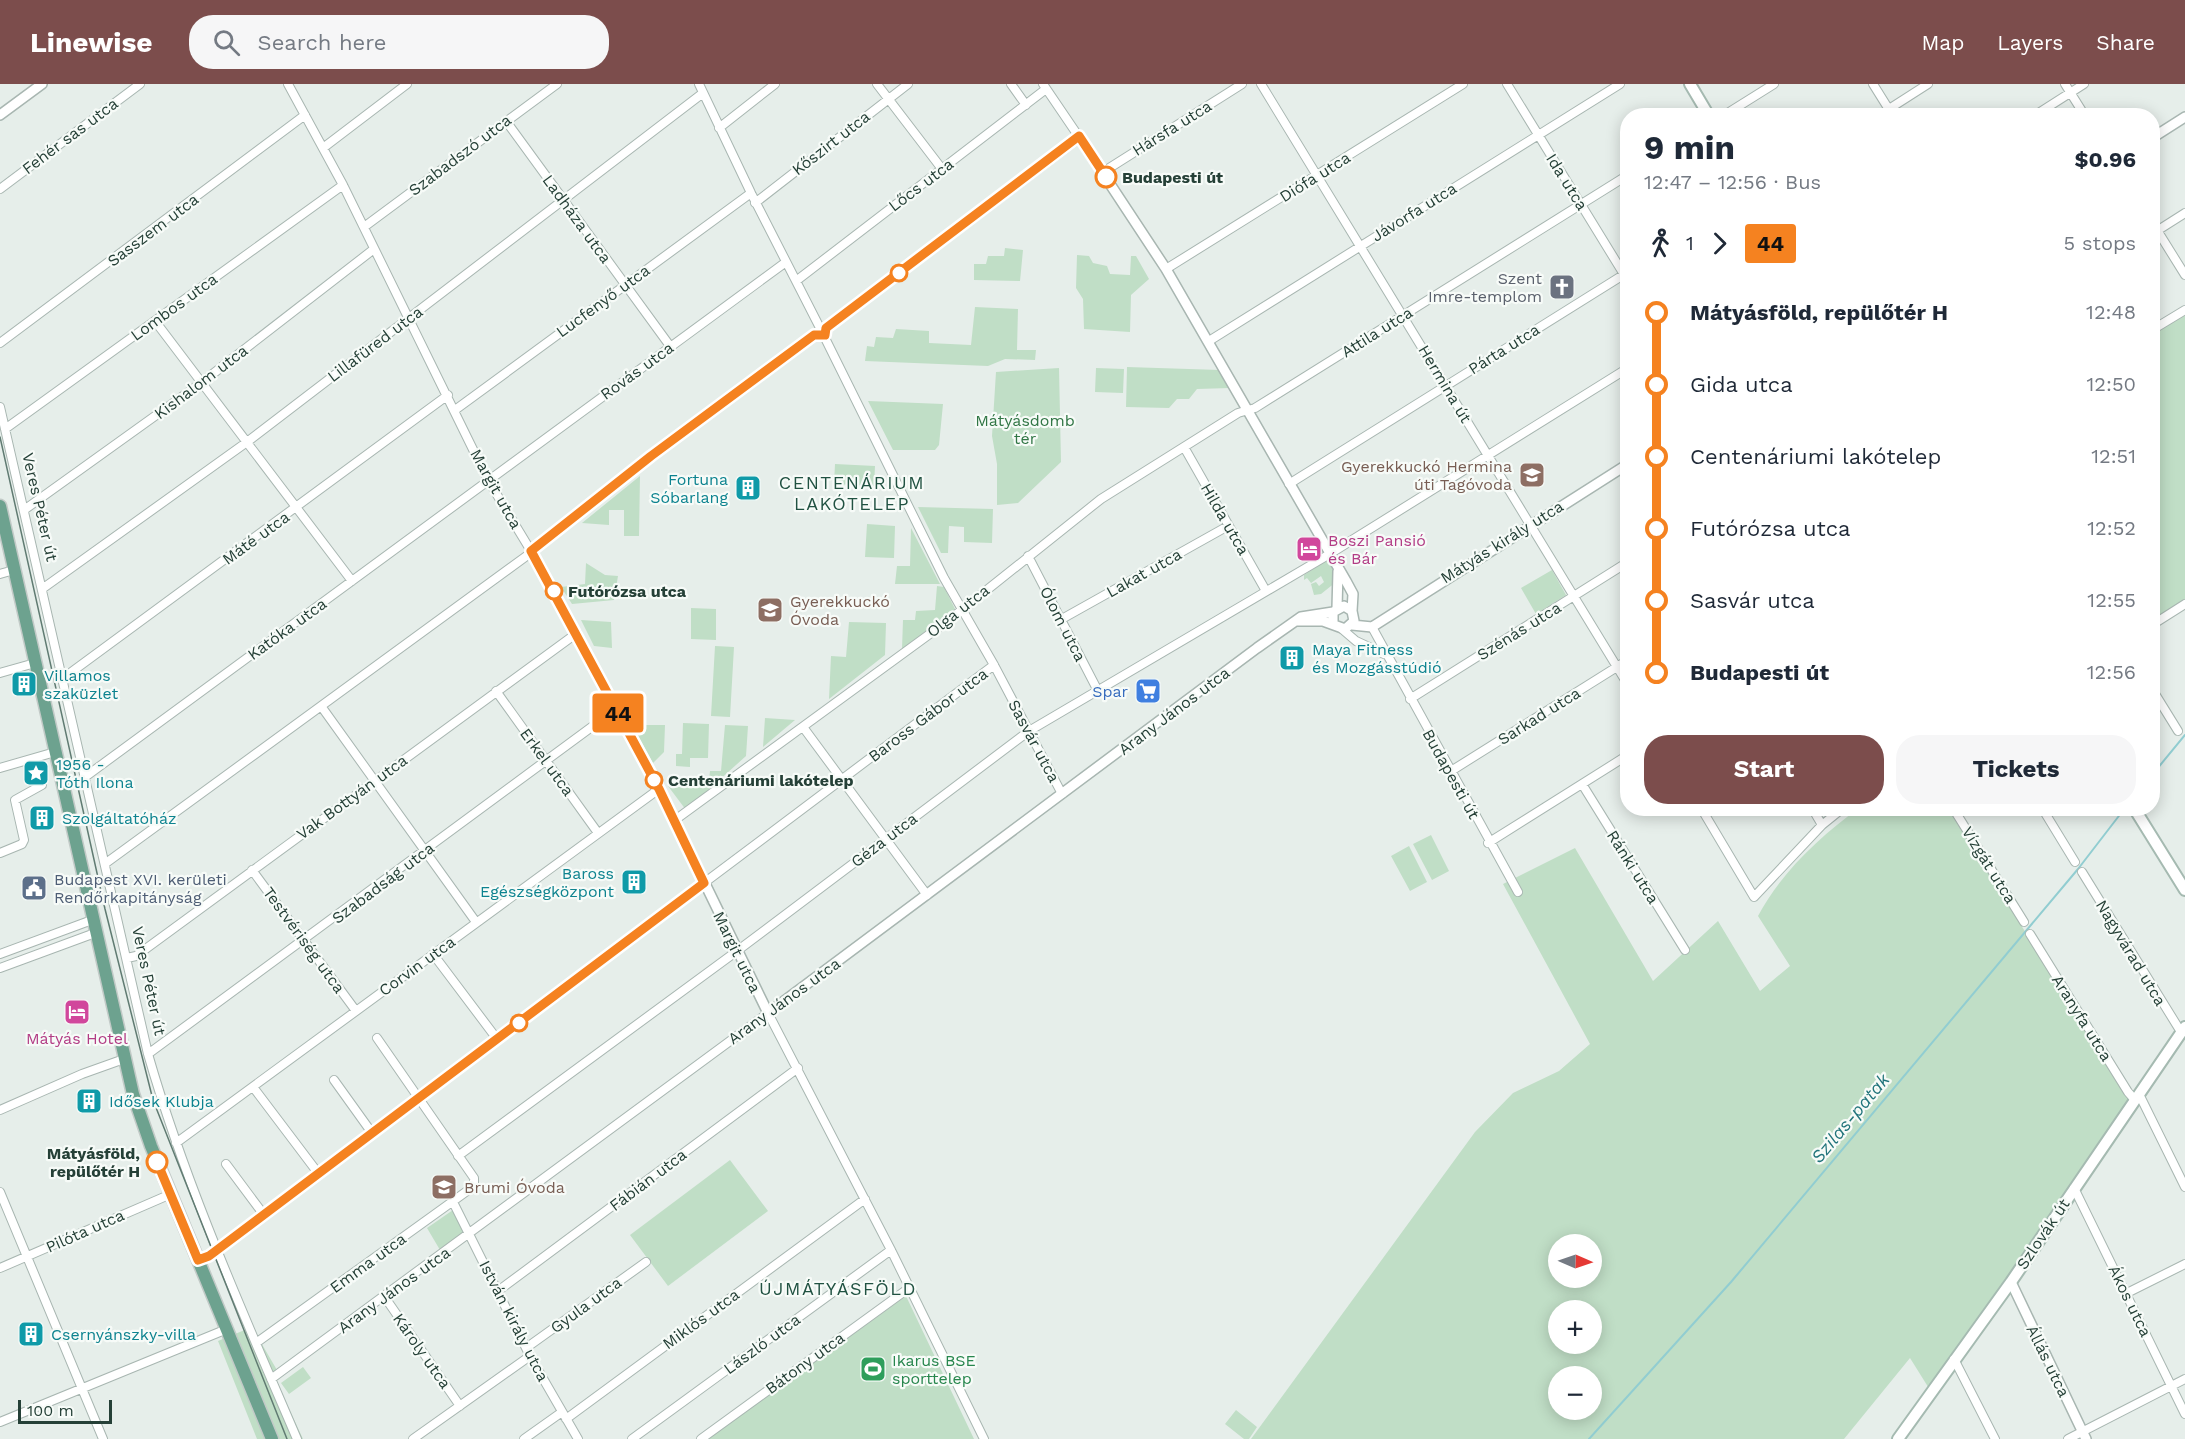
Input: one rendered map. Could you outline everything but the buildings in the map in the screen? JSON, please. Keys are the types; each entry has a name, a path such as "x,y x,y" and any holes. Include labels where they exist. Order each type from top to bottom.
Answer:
{"main road":[{"path":"1690,84 1704,108"},
{"path":"0,506 92,920 137,1107 272,1439"},
{"path":"2139,816 2185,890"},
{"name":"Szlovák út","path":"1901,1438 2183,1030"}],"street":[{"path":"0,116 42,84"},
{"name":"Fehér sas utca","path":"0,189 140,84"},
{"name":"Margit utca","path":"288,84 343,185 488,480 576,633 675,820 736,951 891,1250 984,1439"},
{"path":"322,148 407,84"},
{"name":"Szabadszó utca","path":"364,227 557,84"},
{"name":"Sasvár utca","path":"699,84 750,193 961,608 994,665 1062,794"},
{"path":"719,128 774,84"},
{"path":"877,84 942,169"},
{"name":"Kőszirt utca","path":"755,202 908,84"},
{"path":"1011,84 1026,105"},
{"name":"Hársfa utca","path":"1103,172 1242,84"},
{"name":"Hermina út","path":"1261,84 1620,672"},
{"name":"Diófa utca","path":"1166,269 1463,84"},
{"name":"Ida utca","path":"1507,84 1620,266"},
{"name":"Jávorfa utca","path":"1209,341 1620,84"},
{"path":"1736,108 1774,84"},
{"path":"1873,84 1888,108"},
{"path":"1895,108 1928,84"},
{"path":"2065,84 2080,108"},
{"path":"2047,108 2084,84"},
{"path":"1044,87 1103,172 1166,269 1209,341 1353,594 1350,622"},
{"name":"Lőcs utca","path":"796,281 1026,105 1044,87"},
{"name":"Lillafüred utca","path":"42,589 247,442 703,93"},
{"name":"Sasszem utca","path":"0,343 305,115"},
{"path":"2160,133 2185,117"},
{"name":"Ladháza utca","path":"506,121 670,346"},
{"path":"106,863 531,552 651,456 1079,136"},
{"name":"Attila utca","path":"1247,410 1255,408 1620,180"},
{"name":"Lombos utca","path":"5,429 343,185"},
{"name":"Lucfenyő utca","path":"455,410 750,193"},
{"path":"2160,229 2185,213"},
{"path":"2160,239 2185,275"},
{"name":"Kishalom utca","path":"24,510 201,383 374,249"},
{"name":"Rovás utca","path":"488,480 786,262"},
{"name":"Párta utca","path":"1289,484 1620,280"},
{"path":"2160,325 2185,310"},
{"path":"155,321 352,581"},
{"name":"Géza utca","path":"458,1156 1029,731 1329,555 1620,373"},
{"name":"Máté utca","path":"62,679 448,395"},
{"name":"Veres Péter út","path":"0,407 148,1054 176,1143 297,1439"},
{"name":"Olga utca","path":"675,820 803,728 1101,500 1238,413 1247,410"},
{"name":"Hilda utca","path":"1184,447 1266,591"},
{"name":"Mátyás király utca","path":"1375,625 1530,524 1620,469"},
{"name":"Katóka utca","path":"85,777 488,480"},
{"name":"Lakat utca","path":"1060,620 1228,526"},
{"name":"Ólom utca","path":"1028,556 1098,691"},
{"name":"Szénás utca","path":"1410,699 1620,567"},
{"path":"0,574 14,570"},
{"path":"1333,623 1338,571"},
{"path":"2160,620 2185,604"},
{"path":"1335,610 1344,606 1356,640 1386,655"},
{"name":"Arany János utca","path":"272,1379 1301,617 1335,610"},
{"path":"1296,621 1375,625"},
{"name":"Budapesti út","path":"1375,625 1386,655 1451,771 1488,843 1518,892"},
{"name":"Vak Bottyán utca","path":"127,958 136,956 576,633"},
{"path":"0,673 35,663"},
{"name":"Baross Gábor utca","path":"198,1260 218,1249 264,1215 994,665"},
{"name":"Sarkad utca","path":"1451,771 1620,665"},
{"name":"Erkel utca","path":"496,691 598,833"},
{"path":"2160,702 2178,731"},
{"path":"321,706 476,921"},
{"name":"Szabadság utca","path":"148,1054 616,709"},
{"path":"803,728 927,895"},
{"path":"0,768 55,752"},
{"path":"0,853 22,844 24,840 15,800 42,785 36,758"},
{"path":"1488,843 1620,760"},
{"name":"Ránki utca","path":"1582,784 1685,950"},
{"name":"Corvin utca","path":"176,1143 659,789"},
{"path":"1706,816 1754,897 1822,825 1834,816"},
{"path":"1817,816 1822,825"},
{"name":"Vízgát utca","path":"1958,816 2024,922"},
{"path":"2048,816 2075,862"},
{"name":"Testvériség utca","path":"252,870 356,1011"},
{"name":"Nagyvárad utca","path":"2082,872 2183,1030"},
{"path":"0,954 92,920"},
{"path":"0,968 95,933"},
{"name":"Aranyfa utca","path":"2030,934 2128,1092 2137,1097 2185,1187"},
{"path":"433,954 497,1039"},
{"path":"377,1038 458,1156"},
{"path":"0,1110 124,1059"},
{"name":"Fábián utca","path":"498,1291 798,1068"},
{"path":"334,1080 372,1133"},
{"path":"253,1086 318,1173"},
{"name":"Emma utca","path":"256,1343 474,1185 474,1178 458,1156"},
{"path":"226,1164 264,1215"},
{"name":"Ákos utca","path":"2074,1188 2185,1414"},
{"path":"0,1192 103,1439"},
{"name":"Pilóta utca","path":"0,1268 171,1194"},
{"name":"Miklós utca","path":"524,1439 564,1416 865,1199"},
{"name":"István király utca","path":"453,1202 528,1352 578,1439"},
{"name":"László utca","path":"632,1439 891,1250"},
{"name":"Gyula utca","path":"413,1439 460,1406 645,1262"},
{"path":"2127,1293 2185,1264"},
{"name":"Állás utca","path":"2011,1282 2085,1435"},
{"name":"Bátony utca","path":"701,1439 909,1288"},
{"name":"Károly utca","path":"384,1296 460,1406"},
{"path":"0,1422 227,1329"},
{"path":"1954,1359 1995,1439"},
{"path":"2068,1439 2085,1435 2185,1380"}],"green space":[{"path":"1005,248 1023,250 1020,281 974,280 974,264 986,264 988,256 1004,256"},
{"path":"1077,255 1089,256 1093,263 1107,266 1110,274 1130,275 1131,256 1136,256 1149,279 1131,295 1130,332 1084,329 1083,299 1076,288"},
{"path":"975,307 1018,309 1017,350 1036,350 1035,360 1005,359 988,366 865,361 867,346 874,347 876,337 893,338 896,329 929,331 929,343 971,345"},
{"path":"2185,310 2185,604 2160,620 2160,326"},
{"path":"1127,367 1220,370 1230,388 1197,389 1189,399 1177,399 1169,408 1126,407"},
{"name":"Mátyásdomb tér","path":"1059,368 1061,462 1018,503 997,505 997,464 992,436 996,372"},
{"path":"1096,368 1124,369 1123,393 1095,392"},
{"path":"868,401 943,404 939,445 935,450 893,450"},
{"path":"835,464 875,466 874,486 834,484"},
{"path":"640,476 639,536 624,536 624,510 609,510 609,525 582,523"},
{"path":"918,507 993,509 992,543 964,542 964,527 949,526 948,553 941,553"},
{"path":"867,524 895,526 894,558 865,557"},
{"path":"911,528 940,584 895,584 897,566 910,566"},
{"path":"1327,560 1337,574 1336,582 1321,594 1314,595 1311,584 1316,582 1319,586 1324,582 1321,576 1311,583 1307,578 1304,580 1304,575"},
{"path":"586,563 605,575 618,576 614,600 572,604 561,587 585,584"},
{"path":"1552,570 1566,595 1536,614 1521,588"},
{"path":"937,586 944,587 955,609 902,649 903,620 915,620 916,611 935,610"},
{"path":"691,608 716,609 716,640 691,639"},
{"path":"581,620 611,622 612,648 594,646"},
{"path":"849,622 886,623 885,655 829,699 831,656 846,657"},
{"path":"715,646 734,647 730,717 711,716"},
{"path":"765,718 795,720 763,747"},
{"path":"683,723 709,724 708,758 690,758 690,767 676,766 676,754 682,754"},
{"path":"632,725 665,725 664,752 653,763"},
{"path":"725,725 748,726 746,756 686,810 668,786 689,787 690,779 709,780 710,771 721,771"},
{"path":"1849,816 1952,816 2131,1100 1930,1390 1910,1358 1844,1439 1251,1439 1475,1132 1513,1093 1559,1071 1590,1044 1503,884 1575,848 1653,981 1718,921 1760,991 1790,966 1758,916 1778,885 1802,857"},
{"path":"1431,835 1449,871 1432,880 1413,844"},
{"path":"1409,846 1427,882 1410,891 1391,856"},
{"path":"730,1160 768,1211 668,1286 630,1235"},
{"path":"453,1210 464,1233 440,1250 427,1228"},
{"name":"Ikarus BSE sporttelep","path":"906,1296 974,1439 708,1439"},
{"path":"252,1327 281,1377 276,1381 303,1439 257,1439 218,1341"},
{"path":"303,1367 311,1378 289,1394 281,1383"},
{"path":"1236,1410 1257,1427 1249,1439 1244,1439 1225,1424"}],"waterway":[{"name":"Szilas-patak","path":"2160,765 2185,735"},
{"name":"Szilas-patak","path":"1589,1439 1731,1282 2078,869 2119,816"}],"tram line":[{"path":"0,437 105,909 153,1100 287,1439"}],"bus line":[{"name":"44","path":"157,1162 198,1260 209,1256 704,883 659,789 531,551 651,456 716,410 814,335 824,336 827,332 826,328 1079,136 1106,177"}],"place":[{"name":"Budapesti út","path":"1106,177"},
{"name":"Szent Imre-templom","path":"1562,287"},
{"name":"Gyerekkuckó Hermina úti Tagóvoda","path":"1532,475"},
{"name":"Fortuna Sóbarlang","path":"748,488"},
{"name":"Boszi Pansió és Bár","path":"1309,549"},
{"name":"Futórózsa utca","path":"554,591"},
{"name":"Gyerekkuckó Óvoda","path":"770,610"},
{"name":"Maya Fitness és Mozgásstúdió","path":"1292,658"},
{"name":"Villamos szaküzlet","path":"24,684"},
{"name":"Spar","path":"1148,691"},
{"name":"1956 - Tóth Ilona","path":"36,773"},
{"name":"Centenáriumi lakótelep","path":"654,780"},
{"name":"Szolgáltatóház","path":"42,818"},
{"name":"Baross Egészségközpont","path":"634,882"},
{"name":"Budapest XVI. kerületi Rendőrkapitányság","path":"34,888"},
{"name":"Mátyás Hotel","path":"77,1012"},
{"name":"Idősek Klubja","path":"89,1101"},
{"name":"Mátyásföld, repülőtér H","path":"157,1162"},
{"name":"Brumi Óvoda","path":"444,1187"},
{"name":"Csernyánszky-villa","path":"31,1334"},
{"name":"Ikarus BSE sporttelep","path":"873,1369"}],"district":[{"name":"CENTENÁRIUM LAKÓTELEP","path":"852,492"},
{"name":"ÚJMÁTYÁSFÖLD","path":"838,1288"}]}
